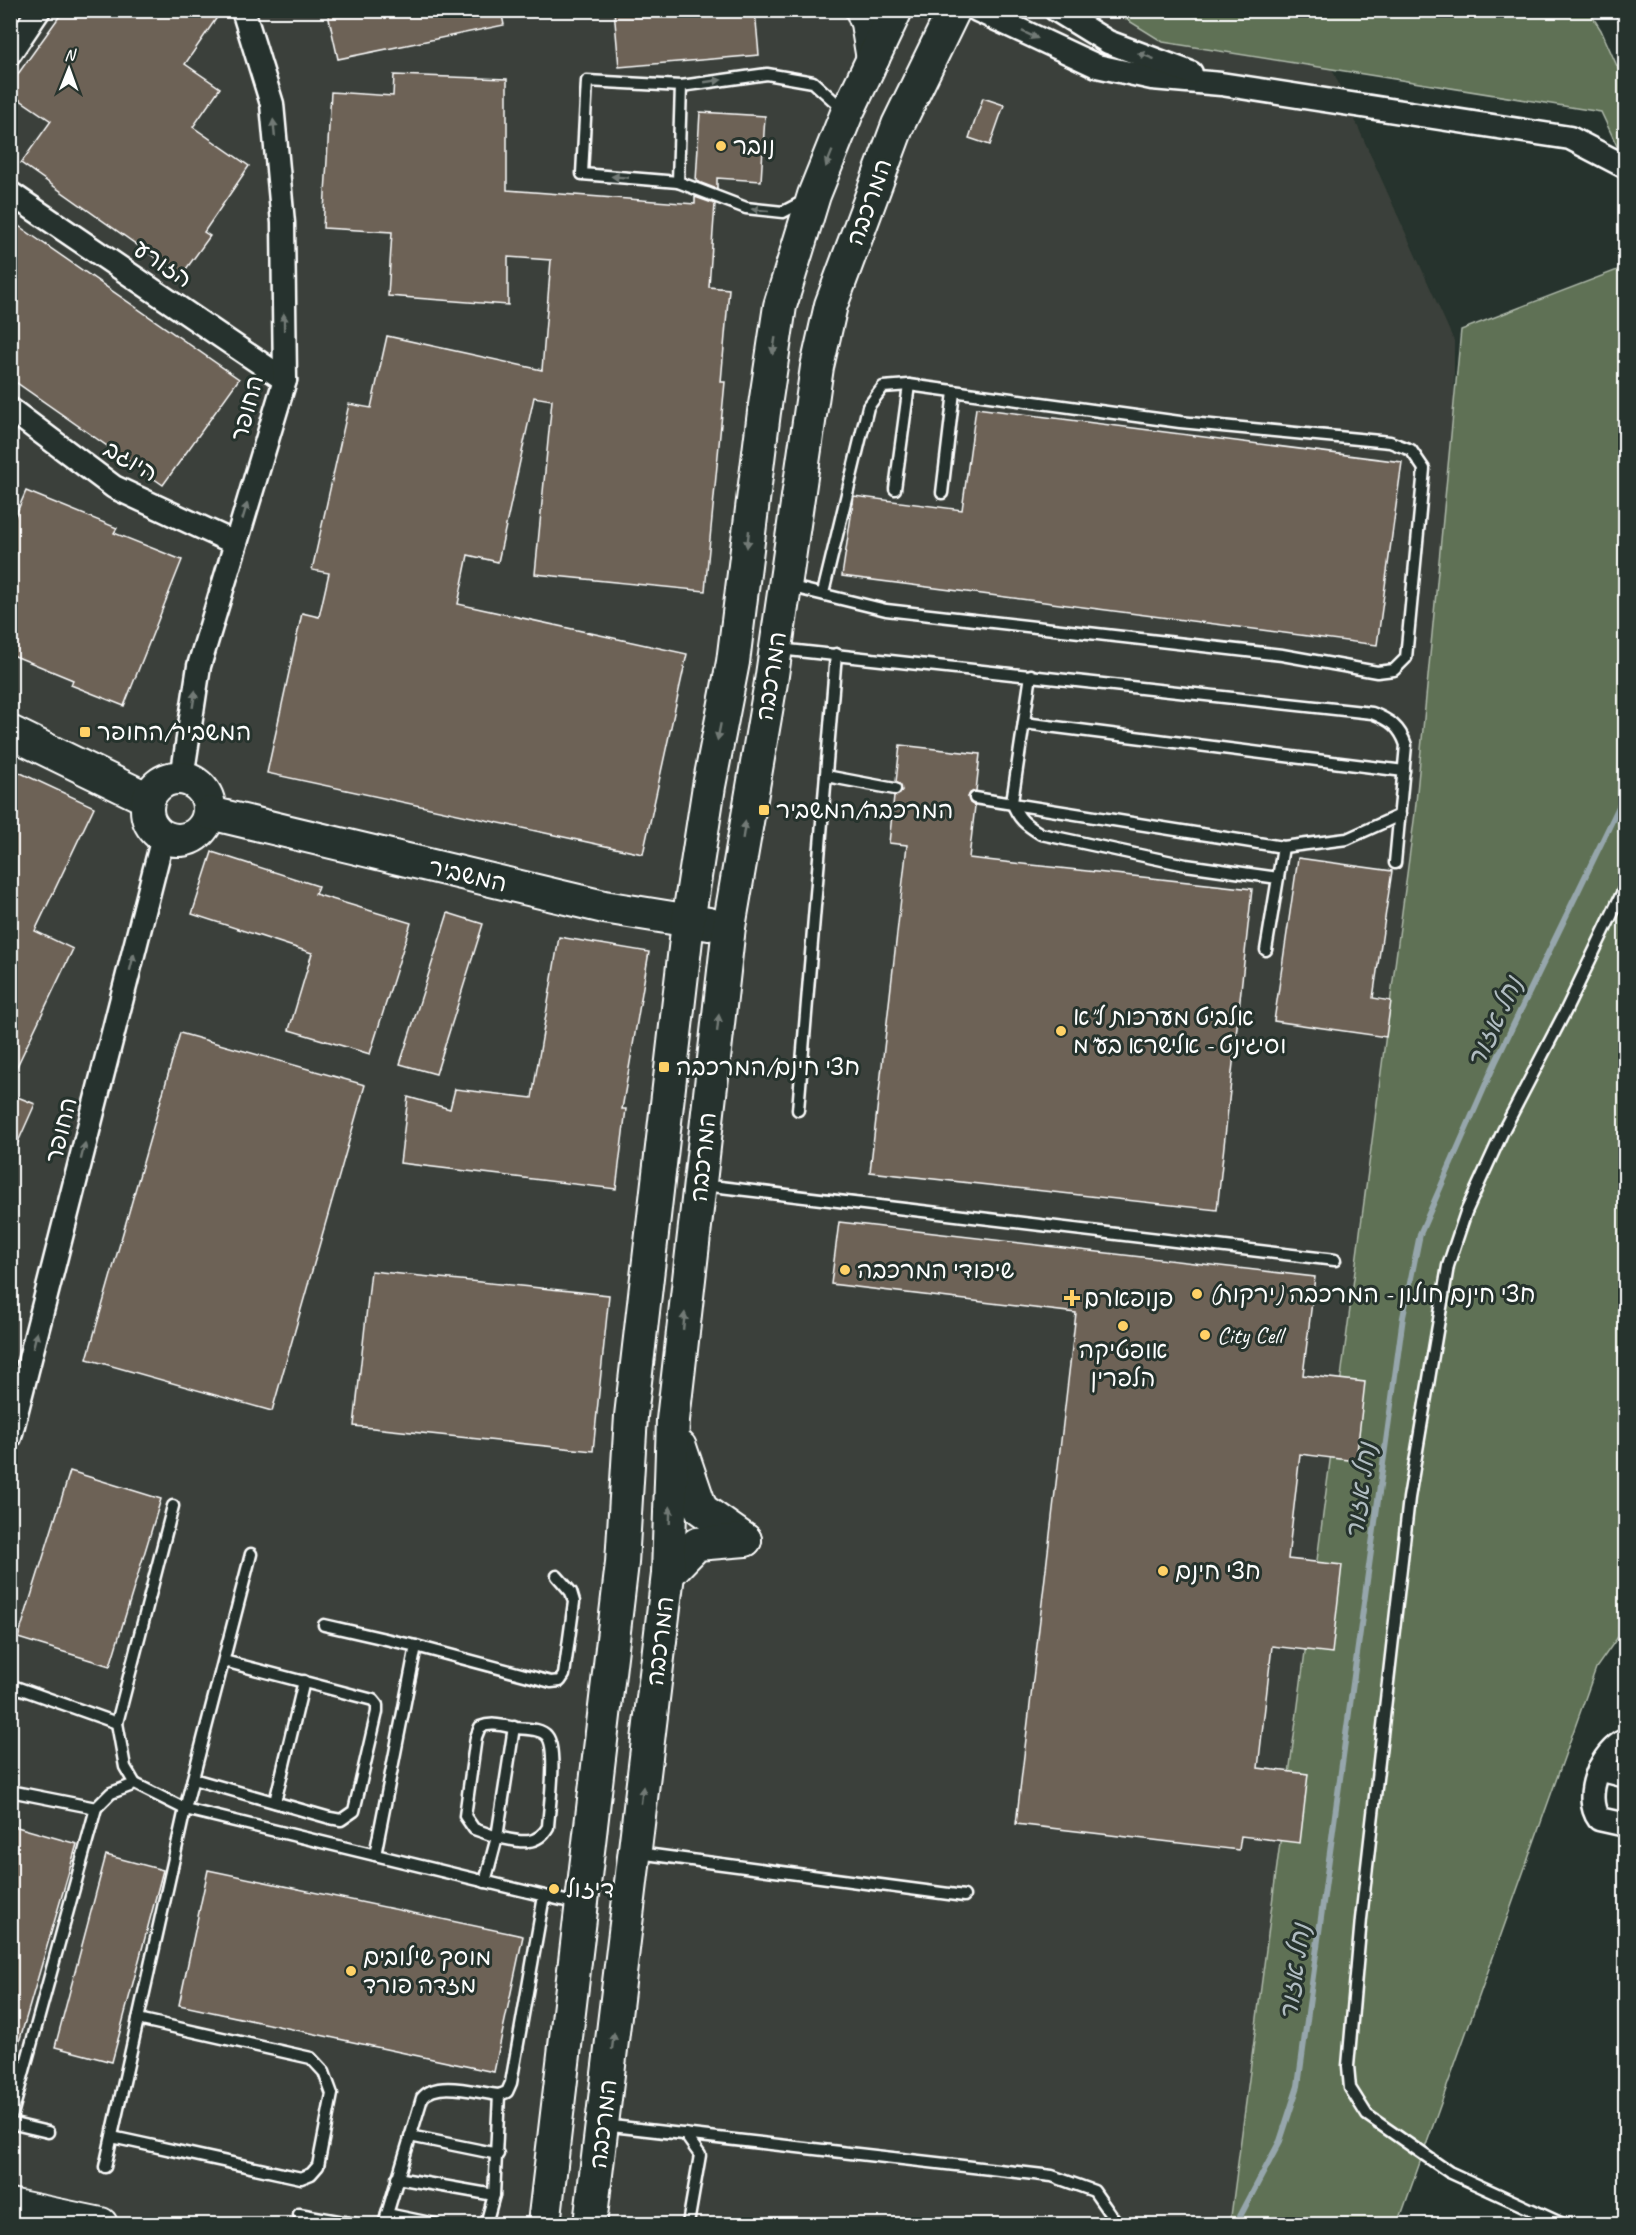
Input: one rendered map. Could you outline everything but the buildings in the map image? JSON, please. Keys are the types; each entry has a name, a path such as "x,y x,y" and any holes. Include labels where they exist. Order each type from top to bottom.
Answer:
{"street":[{"path":"10,53 39,10"},
{"name":"החופר","path":"182,778 199,666 285,380 283,223 272,104 243,10"},
{"path":"862,10 867,23 873,59"},
{"name":"המרכבה","path":"544,2224 622,1563 631,1416 688,922 708,786 733,662 764,412 780,306 814,195 847,113 896,10"},
{"name":"המרכבה","path":"590,2224 668,1574 673,1420 729,927 776,648 817,367 831,305 898,125 954,10"},
{"path":"976,10 1097,66 1152,78 1221,84 1570,138 1626,167"},
{"path":"1056,10 1108,42 1221,84"},
{"name":"הזורע","path":"10,193 285,380"},
{"name":"היוגב","path":"10,409 114,488 235,543"},
{"path":"10,732 148,799"},
{"path":"182,778 200,786 206,794 210,813 201,831 193,837 174,840 164,837 149,821 148,799 161,782 182,778"},
{"name":"המשביר","path":"210,813 604,907 729,927"},
{"name":"החופר","path":"10,1437 164,837"},
{"path":"668,1574 697,1544 745,1540 701,1509 673,1420"},
{"path":"1626,1740 1613,1749 1599,1769 1592,1800 1593,1811 1599,1819 1626,1825"},
{"path":"1599,1769 1626,1776"},
{"path":"10,2205 101,2224"}],"lane":[{"path":"814,195 783,212 746,208 678,182 582,174 587,81 681,86 767,74 813,82 847,113"},
{"path":"678,182 681,86"},
{"path":"785,585 823,592 852,603 886,610 1282,655 1377,672 1394,670 1406,658 1424,469 1411,450 1390,442 1180,422 909,384 883,387 868,407 823,592"},
{"path":"896,489 909,384"},
{"path":"942,493 954,392"},
{"path":"776,648 1372,713 1386,718 1402,731 1406,746 1395,863"},
{"path":"798,1110 836,654"},
{"path":"1031,675 1012,802 1016,814 1026,825 1041,834 1186,865 1278,878"},
{"path":"1024,723 1404,771"},
{"path":"826,776 895,789"},
{"path":"975,798 1012,802 1079,817 1283,847 1347,839 1400,815"},
{"path":"1266,950 1283,847"},
{"path":"1563,2224 1449,2172 1367,2115 1350,2088 1348,2066 1360,1920 1409,1498 1449,1266 1466,1212 1626,885"},
{"path":"699,1185 1335,1260"},
{"path":"173,1506 117,1723 125,1767 135,1784 185,1809 581,1905"},
{"path":"105,2167 185,1809 251,1554"},
{"path":"324,1625 416,1646 551,1682 560,1681 564,1675 574,1602 571,1592 557,1576"},
{"path":"375,1855 416,1646"},
{"path":"193,1779 341,1820 354,1811 377,1706 367,1697 224,1661"},
{"path":"276,1802 304,1681"},
{"path":"10,1686 117,1723"},
{"path":"489,1724 541,1731 551,1743 548,1827 542,1836 526,1843 497,1837 474,1829 465,1816 476,1737 480,1727 489,1724"},
{"path":"485,1882 497,1837 514,1727"},
{"path":"48,2132 10,2123 96,1808 111,1793 135,1784"},
{"path":"10,1791 96,1808"},
{"path":"635,1853 964,1896"},
{"path":"435,2224 385,2219 422,2098 427,2091 438,2088 499,2095 507,2092 511,2083 544,1896"},
{"path":"112,2137 301,2178 311,2174 318,2166 332,2094 324,2072 311,2058 138,2019"},
{"path":"486,2224 494,2194 498,2154 499,2095"},
{"path":"603,2125 1052,2176 1095,2191 1117,2224"},
{"path":"685,2134 700,2155 688,2224"},
{"path":"410,2136 498,2154"},
{"path":"397,2178 494,2194"},
{"path":"299,2214 355,2224"}],"shaded area":[{"path":"11,11 1306,11 1454,341 1455,654 1231,2224 11,2224"}],"green space":[{"path":"1113,11 1589,11 1601,30 1625,84 1625,163 1601,112 1163,42"},
{"path":"1625,267 1625,1627 1596,1668 1398,2224 1230,2224 1415,813 1461,330"}],"waterway":[{"name":"נחל אזור","path":"1615,10 1626,30"},
{"name":"נחל אזור","path":"1236,2224 1280,2141 1298,2086 1403,1317 1420,1234 1495,1063 1626,792"}],"place":[{"name":"נובר","path":"721,146"},
{"name":"המשביר/החופר","path":"85,732"},
{"name":"המרכבה/המשביר","path":"764,810"},
{"name":"אלביט מערכות ל\"א וסיגינט - אלישרא בע\"מ","path":"1061,1031"},
{"name":"חצי חינם/המרכבה","path":"664,1067"},
{"name":"שיפודי המרכבה","path":"845,1270"},
{"name":"חצי חינם חולון - המרכבה (ירקות)","path":"1197,1294"},
{"name":"פנופארם","path":"1072,1298"},
{"name":"אופטיקה הלפרין","path":"1123,1326"},
{"name":"City Cell","path":"1205,1335"},
{"name":"חצי חינם","path":"1163,1571"},
{"name":"דיזול","path":"554,1889"},
{"name":"מוסך שילובים מזדה פורד","path":"351,1971"}]}
